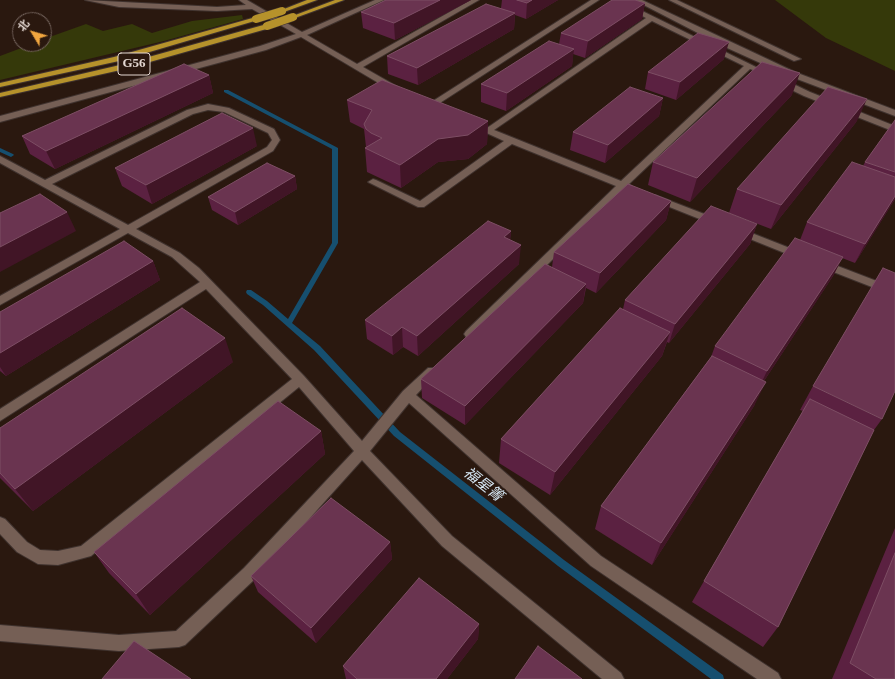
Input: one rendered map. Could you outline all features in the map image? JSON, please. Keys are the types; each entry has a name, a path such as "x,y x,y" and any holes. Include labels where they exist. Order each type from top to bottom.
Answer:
{"highway":[{"name":"G56","path":"0,85 123,57 256,19 314,0"},
{"name":"G56","path":"0,96 122,67 267,26 341,0"}],"street":[{"path":"88,0 119,5 217,8 252,7"},
{"path":"242,0 405,95"},
{"path":"0,119 186,70 262,48 301,35 381,0"},
{"path":"357,67 476,0"},
{"path":"440,113 422,106 596,0"},
{"path":"615,0 762,72"},
{"path":"637,0 728,46 785,71 895,113"},
{"path":"672,0 797,59"},
{"path":"488,131 651,18"},
{"path":"464,340 622,185 749,66"},
{"path":"775,79 807,94 895,129"},
{"path":"0,301 270,149 276,140 271,131 226,110 217,107 200,108 46,183"},
{"path":"468,123 639,192 895,292"},
{"path":"373,182 422,205 511,140"},
{"path":"0,159 176,255 207,283 300,379 362,451 448,540 615,679"},
{"path":"3,410 207,283"},
{"path":"0,633 119,643 179,639 250,573 362,451 403,401 442,362"},
{"path":"0,524 22,547 38,557 58,558 86,551 300,379"},
{"path":"403,401 596,561 772,679"}],"green space":[{"path":"775,0 895,0 895,71 826,38"},
{"path":"242,15 243,19 164,41 0,80 0,56 12,52 52,52 52,36 86,24 103,31 132,24 152,33 192,21"}],"building":[{"path":"386,0 440,0 394,23 361,12"},
{"path":"517,0 532,0 527,3"},
{"path":"612,0 635,0 645,3 588,41 561,33"},
{"path":"486,4 515,13 417,68 387,56"},
{"path":"698,33 729,42 680,82 648,72"},
{"path":"549,41 574,49 507,93 481,84"},
{"path":"762,62 800,73 697,178 653,162"},
{"path":"184,64 209,75 46,151 22,136"},
{"path":"382,80 488,121 468,135 438,139 400,165 365,148 382,138 371,133 366,129 364,124 372,110 347,100"},
{"path":"630,87 663,98 608,145 573,132"},
{"path":"828,87 867,99 781,205 737,189"},
{"path":"222,113 253,128 146,185 115,168"},
{"path":"895,120 895,172 865,162"},
{"path":"852,162 895,177 895,196 865,244 807,222"},
{"path":"267,163 295,176 235,212 208,197"},
{"path":"628,184 671,201 600,273 554,252"},
{"path":"40,194 67,212 0,247 0,213"},
{"path":"711,206 757,224 675,324 625,300"},
{"path":"488,221 511,231 504,237 521,245 417,336 402,327 392,336 365,320"},
{"path":"795,238 843,257 767,371 715,346"},
{"path":"124,241 153,261 0,353 0,312"},
{"path":"545,264 586,284 465,406 421,379"},
{"path":"883,268 895,273 895,391 882,419 813,386"},
{"path":"182,308 225,338 15,489 0,473 0,428"},
{"path":"620,308 670,332 555,472 501,439"},
{"path":"712,356 766,382 661,543 601,506"},
{"path":"810,399 874,430 778,627 704,581"},
{"path":"278,401 321,431 136,594 94,552"},
{"path":"331,498 390,542 311,628 251,576"},
{"path":"895,553 895,679 876,679 850,663"},
{"path":"419,578 479,624 436,679 357,679 343,666"},
{"path":"134,641 191,679 102,679"},
{"path":"538,646 582,679 515,679"}],"waterway":[{"path":"226,91 335,148 335,243 289,323"},
{"name":"福星箐","path":"0,150 11,155"},
{"name":"福星箐","path":"249,292 265,303 317,348 397,434 561,563 719,679"}]}
